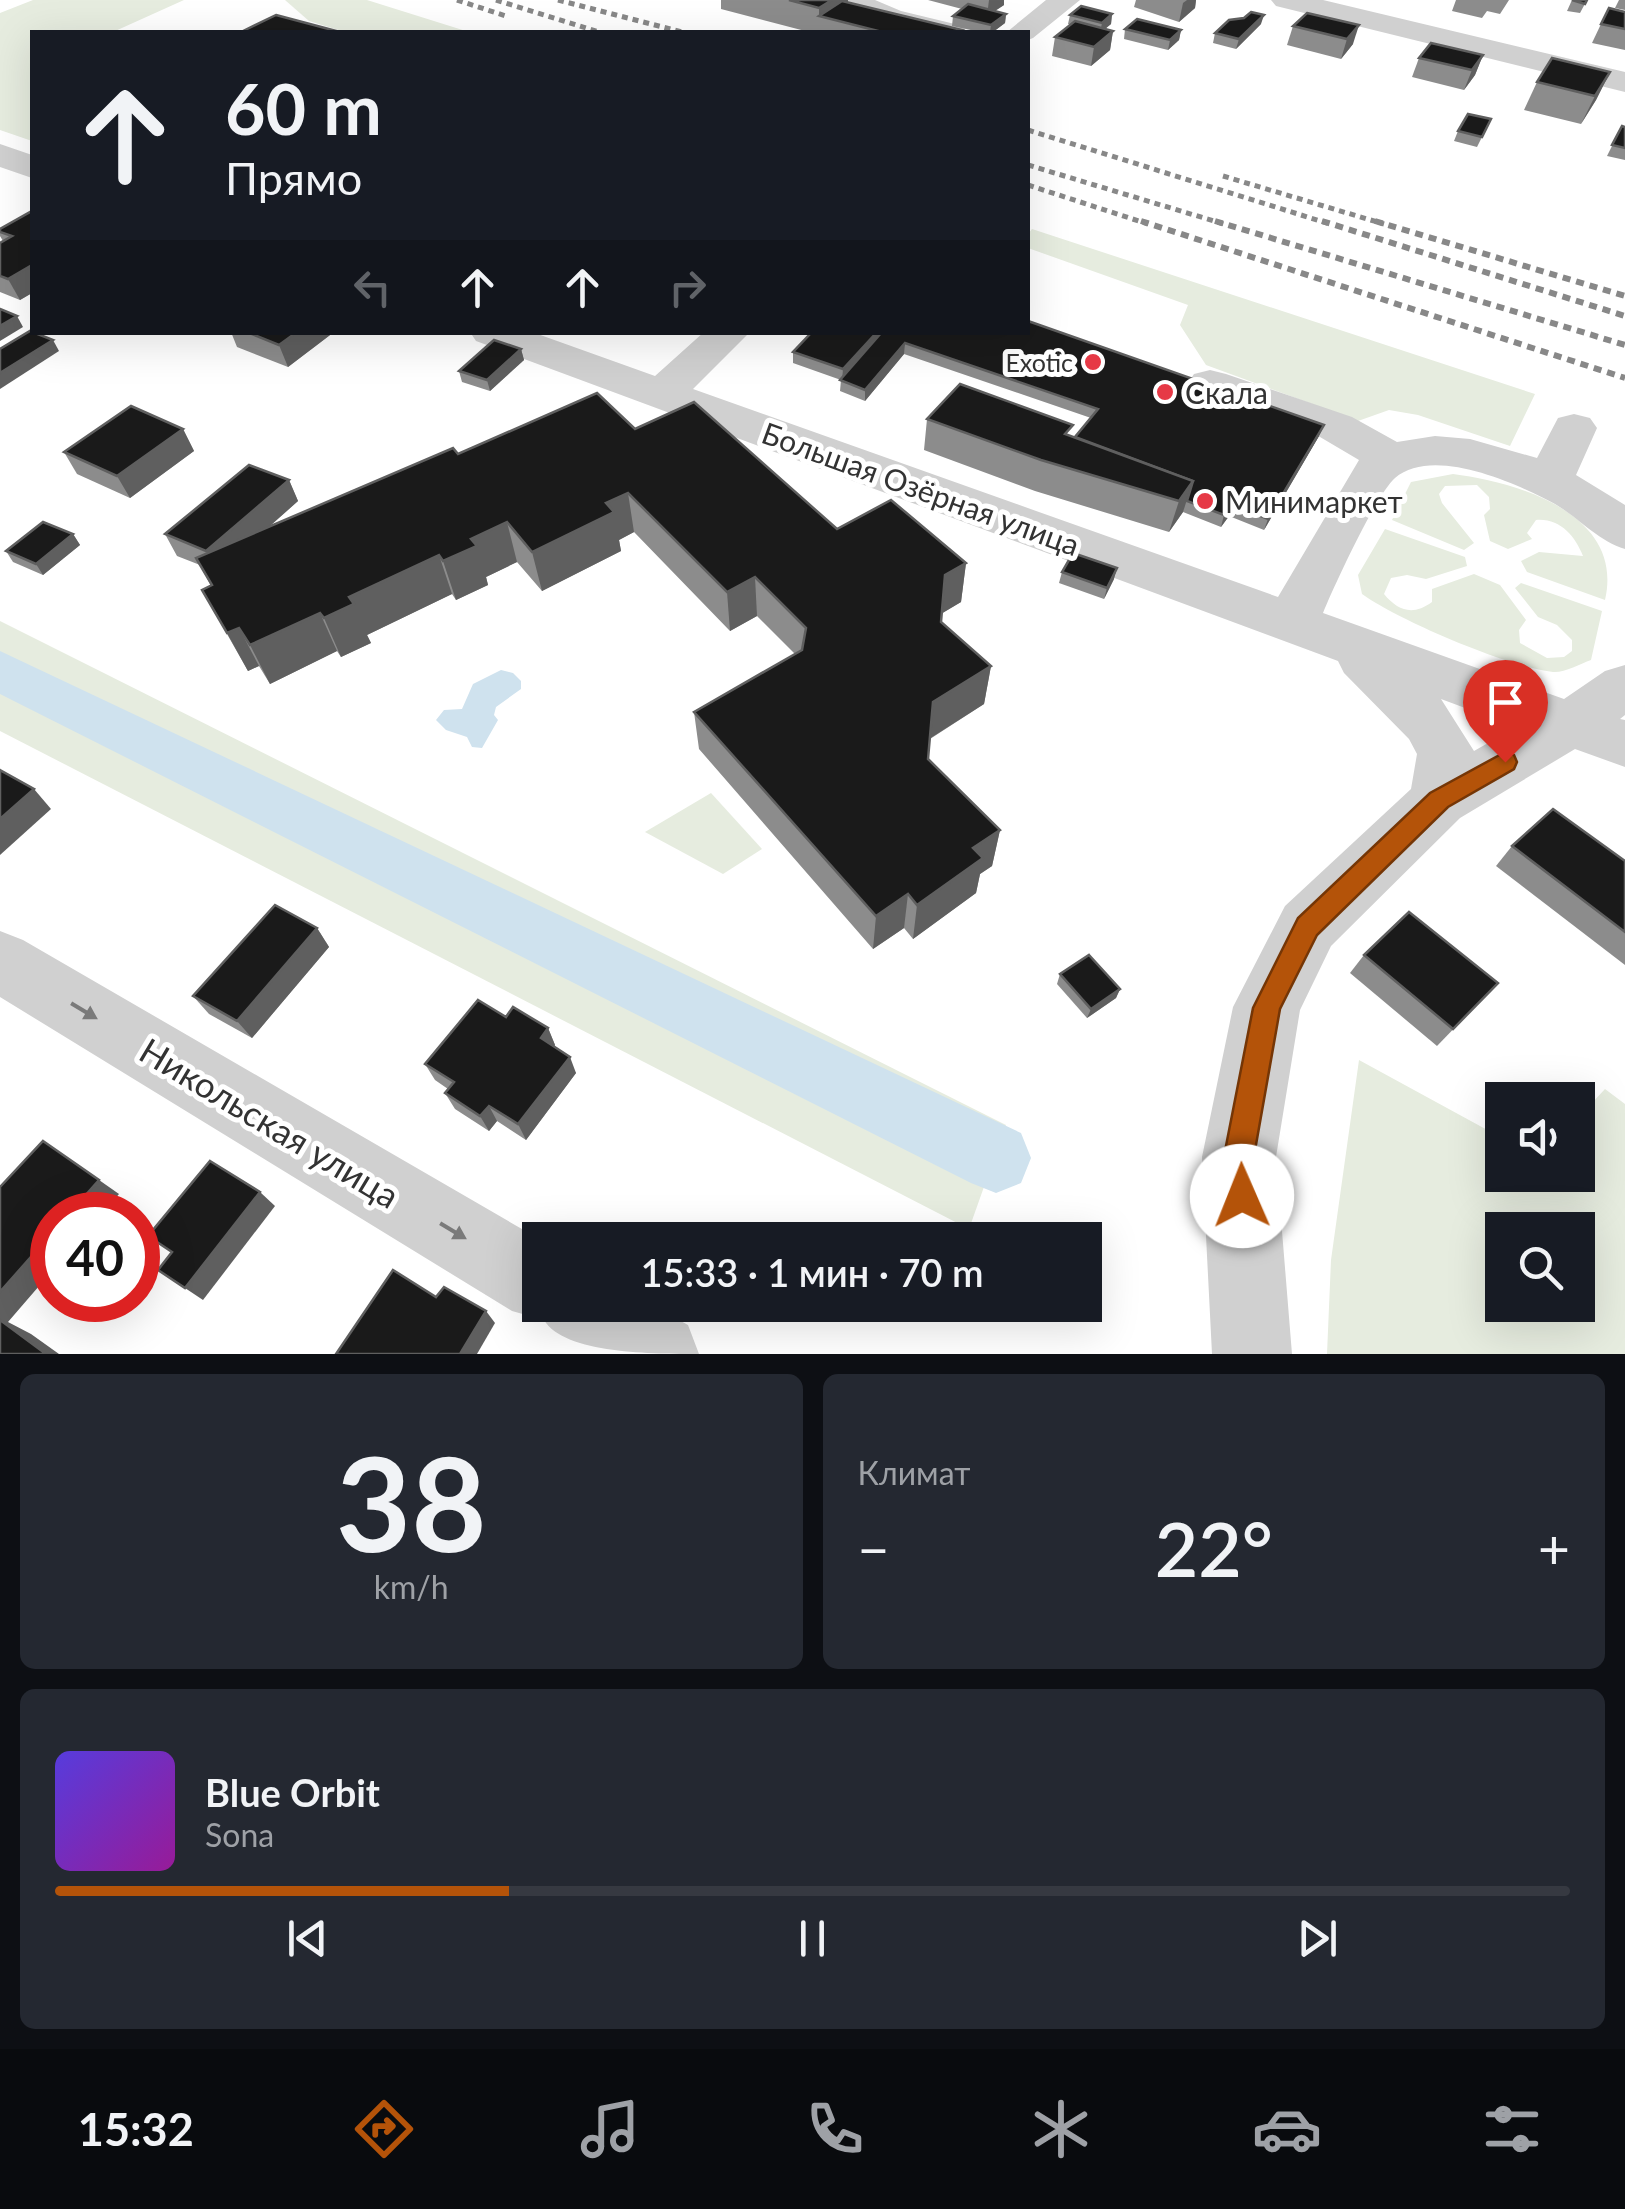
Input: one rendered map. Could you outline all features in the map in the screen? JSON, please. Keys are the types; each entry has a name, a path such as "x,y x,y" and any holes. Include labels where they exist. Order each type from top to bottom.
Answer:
{"street":[{"path":"851,0 892,18 943,30"},
{"path":"1025,30 1065,0"},
{"path":"1286,0 1364,9 1625,82"},
{"name":"Большая Озёрная улица","path":"499,335 1625,744"},
{"path":"662,394 726,335"},
{"path":"1210,383 1336,427 1390,458"},
{"path":"1550,479 1574,428"},
{"path":"1439,800 1446,753 1429,722 1321,635 1314,573 1378,468 1390,458 1412,453 1478,455 1550,479 1606,513 1625,532"},
{"path":"1252,1354 1239,1156 1267,1008 1308,926 1439,800 1571,724 1625,686"},
{"name":"Никольская улица","path":"0,961 522,1272"},
{"path":"605,1322 659,1354"}],"shaded area":[{"path":"33,0 184,0 117,30 30,30 30,140 0,130 0,13"},
{"path":"285,0 367,0 463,30 338,30 309,21"},
{"path":"1030,232 1535,394 1510,446 1418,415 1389,410 1358,421 1206,365 1180,325 1188,305 1030,249"},
{"path":"1453,474 1534,494 1582,524 1599,545 1607,570 1605,600 1527,572 1521,561 1539,552 1583,556 1571,535 1559,525 1536,520 1527,533 1532,539 1508,549 1490,541 1484,515 1490,509 1489,497 1477,485 1445,486 1439,494 1474,543 1464,550 1392,520 1411,482"},
{"path":"1385,529 1465,557 1467,566 1426,579 1407,575 1391,578 1384,594 1395,604 1406,610 1418,609 1432,602 1432,589 1474,574 1500,585 1526,620 1519,630 1520,643 1547,658 1564,657 1572,651 1572,640 1557,625 1538,617 1515,588 1521,583 1602,611 1591,660 1557,672 1533,668 1482,652 1379,605 1362,594 1358,575"},
{"path":"0,621 1006,1125 971,1222 955,1222 0,731"},
{"path":"711,793 762,849 723,874 645,832"},
{"path":"1359,1060 1485,1129 1485,1192 1595,1192 1595,1100 1605,1089 1625,1104 1625,1354 1327,1354 1331,1260"}],"water":[{"path":"501,670 513,673 521,681 521,689 496,707 494,715 498,720 482,748 472,747 467,737 446,730 436,720 444,710 462,709 473,684"}],"building":[{"path":"789,0 832,0 819,8"},
{"path":"842,1 962,30 874,30 819,16"},
{"path":"968,4 1006,14 991,25 953,16"},
{"path":"1081,6 1112,14 1102,23 1070,15"},
{"path":"1609,8 1625,12 1625,29 1601,24"},
{"path":"1251,12 1264,15 1239,39 1215,33 1229,20 1244,18"},
{"path":"1307,13 1359,25 1347,39 1293,26"},
{"path":"276,15 332,30 245,30"},
{"path":"1137,19 1181,30 1170,40 1125,29"},
{"path":"1075,21 1113,31 1094,47 1055,37"},
{"path":"1431,43 1483,55 1472,70 1419,58"},
{"path":"1552,58 1610,72 1595,96 1537,82"},
{"path":"1468,114 1491,119 1482,137 1458,131"},
{"path":"1622,126 1625,127 1625,148 1612,145"},
{"path":"30,212 30,266 8,279 0,276 0,243 12,236 0,229"},
{"path":"0,309 17,316 0,326"},
{"path":"1030,322 1324,425 1268,519 1233,505 1224,515 1187,501 1193,481 1075,437 1098,409 905,343 865,390 840,380 879,335 1030,335"},
{"path":"30,331 30,335 53,340 0,373 0,349"},
{"path":"254,335 293,335 279,345"},
{"path":"809,335 874,335 843,369 793,352"},
{"path":"494,340 521,349 487,380 459,371"},
{"path":"960,384 1073,425 1065,434 1193,481 1179,501 1041,460 927,419"},
{"path":"597,393 635,429 694,402 837,529 891,500 966,563 945,575 941,622 991,666 933,702 928,759 1000,830 973,848 983,858 917,905 908,894 876,916 694,712 802,650 806,628 755,577 727,592 628,493 606,503 614,512 532,552 507,522 471,539 477,546 443,561 439,555 349,597 354,604 324,618 320,613 250,645 239,628 227,633 202,590 212,585 196,558 453,448 458,454"},
{"path":"131,406 183,429 117,476 64,452"},
{"path":"249,465 289,480 206,551 165,534"},
{"path":"43,522 73,534 36,564 6,551"},
{"path":"1073,553 1117,568 1107,588 1062,572"},
{"path":"0,770 34,789 0,819"},
{"path":"1553,809 1625,861 1625,932 1512,846"},
{"path":"275,905 317,928 237,1021 193,996"},
{"path":"1409,912 1498,983 1453,1029 1364,955"},
{"path":"1089,955 1120,989 1091,1009 1060,974"},
{"path":"478,1000 506,1017 513,1007 548,1028 541,1038 570,1057 518,1124 489,1106 480,1116 445,1093 454,1082 425,1064"},
{"path":"43,1141 99,1180 88,1192 30,1192 30,1258 0,1292 0,1187"},
{"path":"210,1161 260,1192 185,1288 160,1271 172,1252 160,1244 160,1221"},
{"path":"393,1270 436,1297 444,1287 486,1311 460,1354 336,1354"},
{"path":"0,1320 46,1354 0,1354"}],"waterway":[{"path":"0,671 996,1158"}],"railway":[{"path":"457,0 509,17"},
{"path":"496,0 593,30"},
{"path":"558,0 674,30"},
{"path":"1030,131 1330,224"},
{"path":"1030,166 1224,224"},
{"path":"1223,176 1384,224"},
{"path":"1030,186 1148,224"},
{"path":"1141,221 1625,378"},
{"path":"1215,221 1625,345"},
{"path":"1322,221 1625,316"},
{"path":"1375,221 1625,296"}],"place":[{"name":"Exotic","path":"1093,362"},
{"name":"Скала","path":"1165,392"},
{"name":"Минимаркет","path":"1205,501"}],"route":[{"path":"1242,1196 1239,1156 1267,1008 1308,926 1439,800 1505,762"}]}
